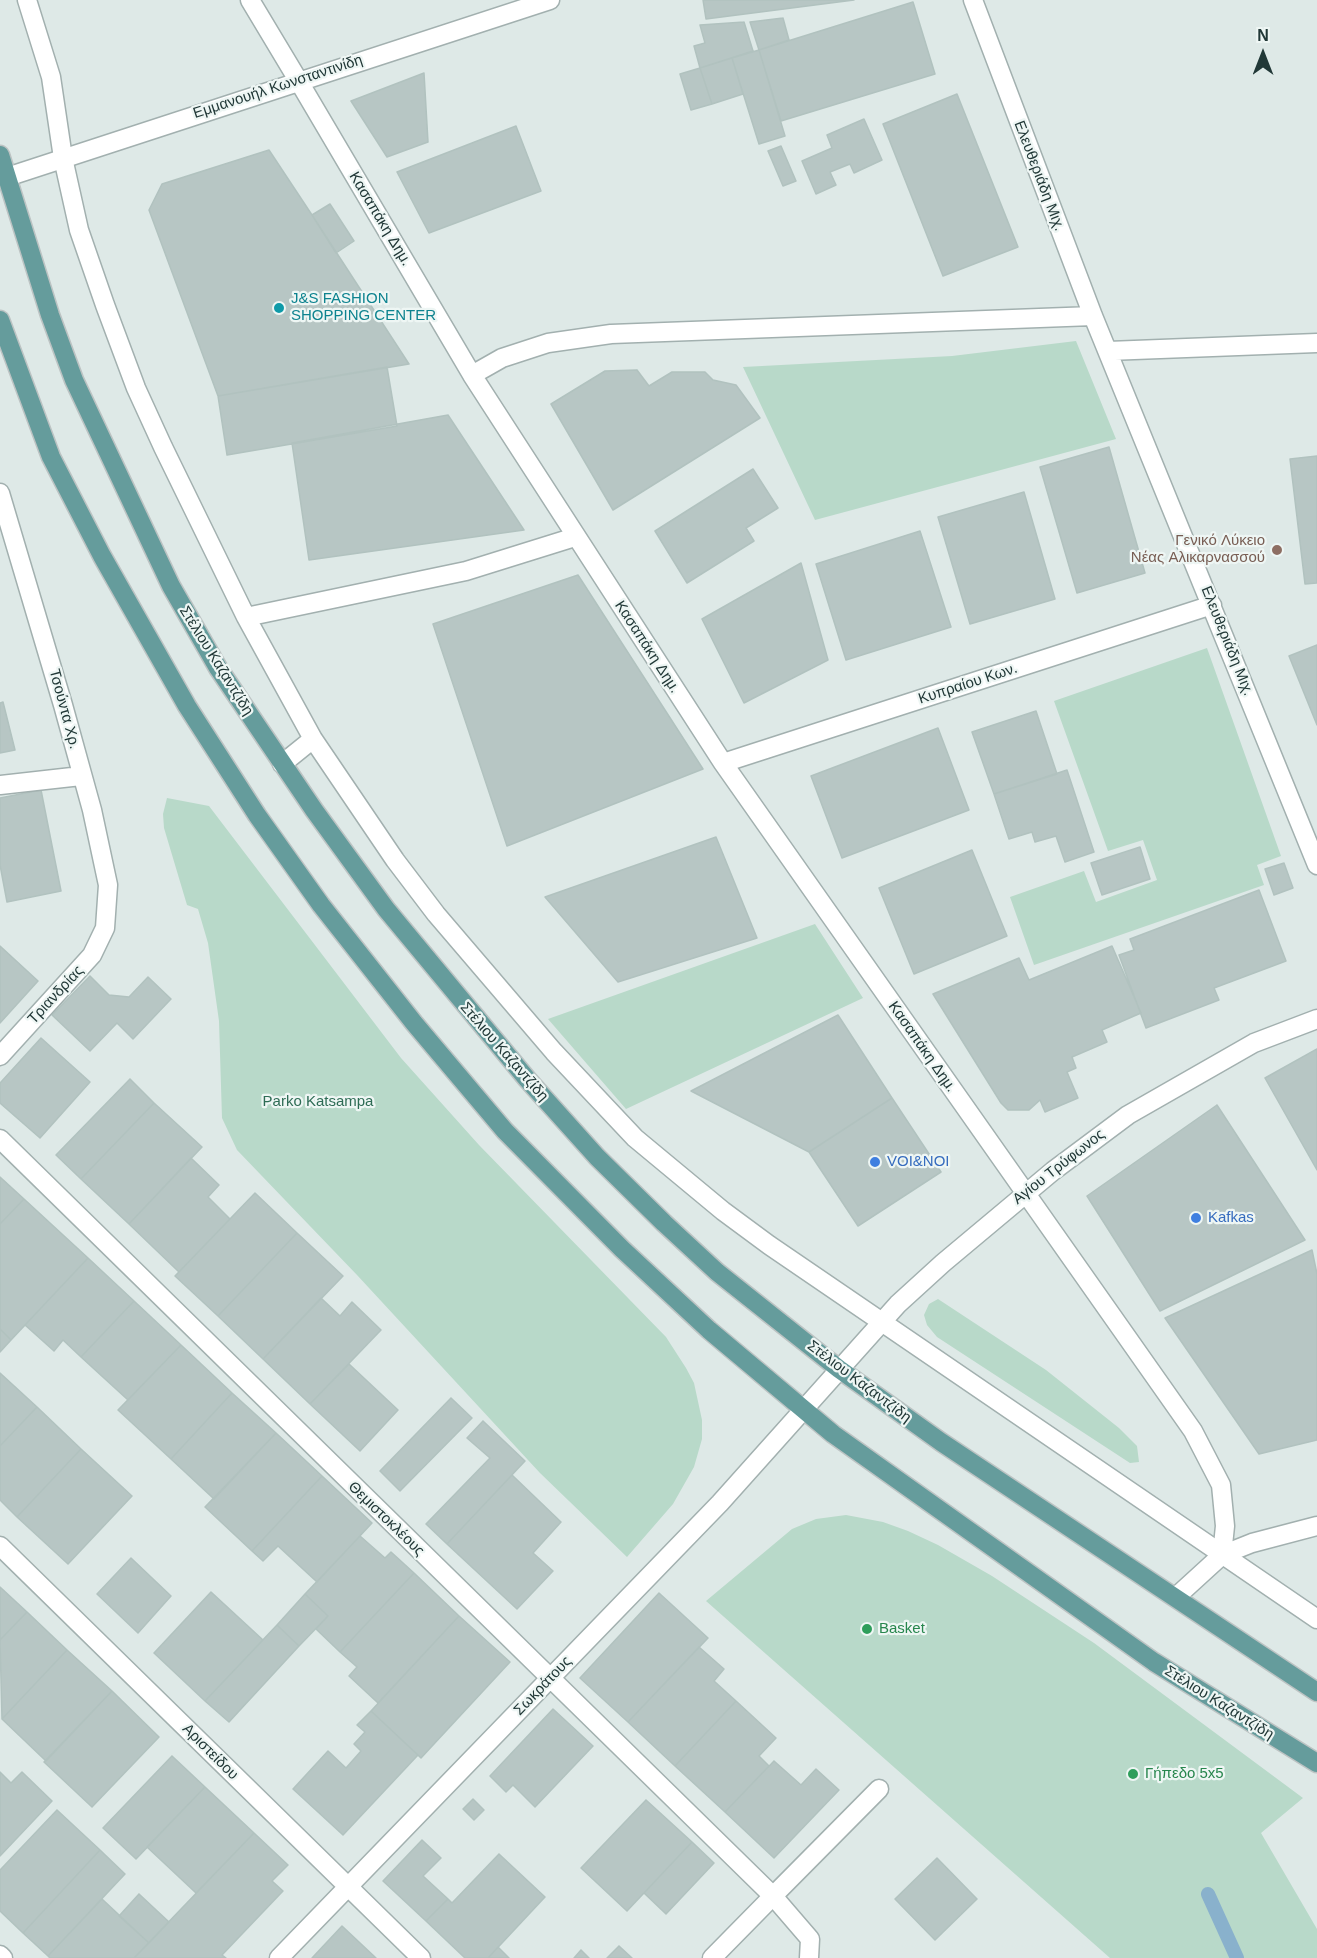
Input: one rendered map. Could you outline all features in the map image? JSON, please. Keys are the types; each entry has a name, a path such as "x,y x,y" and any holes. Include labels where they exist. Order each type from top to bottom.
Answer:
{"main road":[{"name":"Στέλιου Καζαντζίδη","path":"0,155 50,315 74,380 153,552 218,668 282,764 393,918 527,1079 597,1157 717,1272 839,1369 941,1442 1317,1692"},
{"name":"Στέλιου Καζαντζίδη","path":"0,320 51,457 97,547 188,706 292,866 370,968 505,1131 622,1249 709,1330 804,1411 874,1464 1155,1662 1317,1763"}],"street":[{"path":"27,0 51,77 63,158 79,230 136,388 246,617 313,739 373,830 436,914 554,1052 635,1138 723,1211 940,1364 1317,1619"},
{"name":"Κασαπάκη Δημ.","path":"250,0 472,375 723,763 1193,1431 1221,1485 1224,1500 1222,1555"},
{"name":"Εμμανουήλ Κωνσταντινίδη","path":"7,177 298,80 550,0"},
{"name":"Ελευθεριάδη Μιχ.","path":"973,0 1093,316 1317,865"},
{"path":"472,375 502,358 548,343 611,334 1093,316"},
{"path":"1108,351 1317,343"},
{"name":"Τσούντα Χρ.","path":"0,493 63,705 108,885 105,928"},
{"path":"246,617 466,571 575,537"},
{"name":"Κυπραίου Κων.","path":"723,763 1212,605"},
{"path":"282,764 313,739"},
{"path":"0,785 81,776"},
{"name":"Τριανδρίας","path":"0,1056 92,956 105,928"},
{"name":"Αγίου Τρύφωνος","path":"839,1369 882,1321 943,1263 1091,1142 1171,1089 1254,1043 1317,1019"},
{"name":"Θεμιστοκλέους","path":"0,1139 773,1896 810,1939 809,1958"},
{"name":"Σωκράτους","path":"279,1958 720,1503 839,1369"},
{"path":"1176,1597 1222,1555 1252,1543 1317,1526"},
{"name":"Αριστείδου","path":"0,1546 421,1958"},
{"path":"712,1958 879,1789"}],"green space":[{"path":"1076,341 1116,439 815,520 743,367 952,356"},
{"path":"1207,648 1281,856 1257,865 1264,885 1034,965 1010,897 1084,871 1096,902 1157,880 1143,840 1108,851 1054,701"},
{"name":"Parko Katsampa","path":"167,798 209,806 401,1058 479,1145 666,1337 686,1368 694,1383 702,1420 702,1439 694,1467 673,1504 627,1557 540,1473 357,1275 237,1150 222,1118 219,1021 208,943 198,909 187,905 164,828 163,814"},
{"path":"815,924 863,998 626,1109 548,1019"},
{"path":"938,1299 1046,1370 1119,1428 1137,1446 1139,1462 1130,1463 937,1337 927,1325 924,1315 929,1304"},
{"path":"846,1515 883,1522 908,1531 938,1545 992,1576 1094,1643 1303,1798 1261,1833 1317,1929 1317,1958 1110,1958 706,1601 792,1529 816,1519"}],"building":[{"path":"703,0 854,0 706,19"},
{"path":"913,2 935,74 781,121 759,50"},
{"path":"783,18 789,40 759,50 750,22"},
{"path":"744,22 753,51 700,68 694,46 705,43 700,25"},
{"path":"759,50 785,136 759,144 732,58"},
{"path":"732,58 743,94 712,104 700,68"},
{"path":"700,68 712,104 691,110 680,74"},
{"path":"424,73 428,142 387,157 351,101"},
{"path":"957,94 1018,247 943,276 883,124"},
{"path":"864,119 882,160 854,173 850,164 830,172 836,185 816,194 802,161 832,148 827,135"},
{"path":"516,126 541,191 429,233 397,172"},
{"path":"781,146 796,181 783,186 768,151"},
{"name":"J&S FASHION SHOPPING CENTER","path":"269,150 409,364 218,396 149,210 162,184"},
{"path":"330,204 354,241 336,253 312,215"},
{"path":"387,367 397,426 227,455 218,396"},
{"path":"637,370 649,386 672,372 705,372 713,380 736,385 760,418 613,510 551,404 605,371"},
{"path":"448,415 524,530 309,560 292,443"},
{"path":"1109,447 1145,573 1077,593 1040,467"},
{"path":"1317,456 1317,583 1305,584 1290,459"},
{"path":"753,469 778,508 746,528 754,541 687,583 655,531"},
{"path":"1024,492 1055,599 970,624 938,517"},
{"path":"920,531 951,627 846,660 816,564"},
{"path":"801,563 828,660 744,703 702,619"},
{"path":"578,575 703,769 507,846 433,624"},
{"path":"1317,645 1317,725 1289,656"},
{"path":"3,702 15,750 0,753 0,703"},
{"path":"1036,711 1057,774 994,794 972,732"},
{"path":"938,728 969,810 842,858 811,776"},
{"path":"1067,770 1094,852 1065,862 1056,836 1035,842 1032,832 1009,839 994,794"},
{"path":"41,790 61,891 7,902 0,865 0,798"},
{"path":"716,837 757,938 618,982 545,897"},
{"path":"1140,847 1150,879 1102,895 1091,863"},
{"path":"972,850 1007,936 914,974 879,888"},
{"path":"1284,863 1293,888 1274,895 1265,869"},
{"path":"1259,890 1286,961 1214,988 1219,1000 1146,1028 1119,955 1134,950 1130,939"},
{"path":"0,946 38,981 0,1023"},
{"path":"1112,946 1141,1013 1102,1030 1107,1042 1072,1057 1076,1068 1067,1072 1078,1098 1045,1112 1040,1100 1029,1110 1008,1110 1001,1103 933,994 1019,958 1029,980"},
{"path":"90,976 109,995 129,997 148,977 171,999 133,1039 117,1023 90,1051 52,1015"},
{"path":"838,1015 892,1098 809,1152 691,1091"},
{"path":"41,1038 90,1082 40,1138 0,1103 0,1083"},
{"path":"1317,1049 1317,1170 1265,1078"},
{"path":"130,1079 154,1103 81,1179 56,1155"},
{"name":"VOI&NOI","path":"892,1098 941,1172 858,1226 809,1152"},
{"path":"154,1103 202,1147 129,1224 81,1179"},
{"name":"Kafkas","path":"1217,1105 1305,1240 1160,1311 1087,1196"},
{"path":"191,1158 219,1185 208,1197 230,1219 179,1272 129,1224"},
{"path":"0,1177 24,1199 0,1224"},
{"path":"255,1193 297,1233 218,1316 175,1276"},
{"path":"24,1199 88,1258 11,1340 0,1329 0,1224"},
{"path":"297,1233 343,1276 263,1359 218,1316"},
{"path":"1312,1250 1317,1274 1317,1440 1259,1454 1165,1318"},
{"path":"88,1258 134,1301 81,1357 63,1340 54,1351 25,1325"},
{"path":"321,1298 340,1316 352,1302 381,1330 310,1404 263,1359"},
{"path":"134,1301 181,1345 128,1400 81,1357"},
{"path":"0,1329 11,1340 0,1352"},
{"path":"181,1345 232,1393 171,1459 118,1410"},
{"path":"349,1364 398,1410 360,1451 310,1404"},
{"path":"0,1373 37,1407 0,1446"},
{"path":"232,1393 276,1433 214,1499 171,1459"},
{"path":"451,1398 472,1418 400,1491 380,1471"},
{"path":"37,1407 81,1449 17,1517 0,1500 0,1446"},
{"path":"483,1421 525,1461 447,1544 426,1524 490,1458 467,1438"},
{"path":"276,1433 322,1476 252,1551 205,1507"},
{"path":"81,1449 132,1496 68,1564 17,1517"},
{"path":"512,1475 561,1522 533,1553 553,1571 517,1609 447,1544"},
{"path":"322,1476 372,1523 317,1582 278,1546 263,1561 252,1551"},
{"path":"360,1536 385,1558 391,1552 414,1573 340,1652 316,1629 328,1616 305,1594"},
{"path":"131,1558 171,1596 138,1633 97,1594"},
{"path":"414,1573 459,1616 378,1703 349,1676 357,1667 340,1652"},
{"path":"0,1587 27,1612 0,1640"},
{"path":"211,1592 263,1640 205,1701 154,1653"},
{"path":"659,1593 708,1638 628,1722 580,1678"},
{"path":"305,1594 328,1616 299,1646 277,1625"},
{"path":"27,1612 67,1650 2,1719 0,1640"},
{"path":"459,1616 510,1662 421,1758 371,1711"},
{"path":"277,1625 299,1646 229,1722 205,1701"},
{"path":"699,1647 724,1669 714,1681 736,1701 675,1766 628,1722"},
{"path":"67,1650 112,1691 46,1761 2,1719"},
{"path":"112,1691 159,1737 92,1807 44,1762"},
{"path":"736,1701 776,1738 759,1756 769,1766 725,1812 675,1766"},
{"path":"553,1709 593,1746 535,1807 513,1785 506,1792 490,1776"},
{"path":"371,1711 418,1755 343,1835 293,1789 328,1751 346,1768 361,1751 354,1744 365,1732 357,1725"},
{"path":"172,1756 205,1787 136,1859 103,1828"},
{"path":"774,1761 801,1785 816,1769 839,1790 774,1858 725,1812"},
{"path":"0,1772 11,1783 22,1772 52,1801 0,1856"},
{"path":"205,1787 254,1833 196,1893 147,1847"},
{"path":"473,1799 484,1810 474,1820 463,1809"},
{"path":"646,1800 692,1842 627,1911 581,1868"},
{"path":"57,1810 100,1850 23,1933 0,1911 0,1870"},
{"path":"254,1833 288,1865 272,1881 283,1891 222,1955 226,1958 134,1958"},
{"path":"422,1840 441,1858 423,1876 448,1899 426,1921 383,1881"},
{"path":"692,1842 714,1863 666,1914 644,1893"},
{"path":"100,1850 125,1874 48,1956 23,1933"},
{"path":"499,1854 545,1897 488,1958 465,1958 426,1921 448,1899 452,1903"},
{"path":"937,1858 977,1899 935,1940 895,1899"},
{"path":"139,1894 169,1922 149,1943 119,1916"},
{"path":"102,1899 149,1943 134,1958 50,1958 48,1956"},
{"path":"342,1926 376,1958 312,1958"},
{"path":"619,1946 632,1958 607,1958"},
{"path":"498,1947 509,1958 488,1958"},
{"path":"581,1950 589,1958 574,1958"}],"waterway":[{"path":"1208,1894 1237,1958"}],"place":[{"name":"J&S FASHION SHOPPING CENTER","path":"279,308"},
{"name":"Γενικό Λύκειο Νέας Αλικαρνασσού","path":"1277,550"},
{"name":"VOI&NOI","path":"875,1162"},
{"name":"Kafkas","path":"1196,1218"},
{"name":"Basket","path":"867,1629"},
{"name":"Γήπεδο 5x5","path":"1133,1774"}]}
